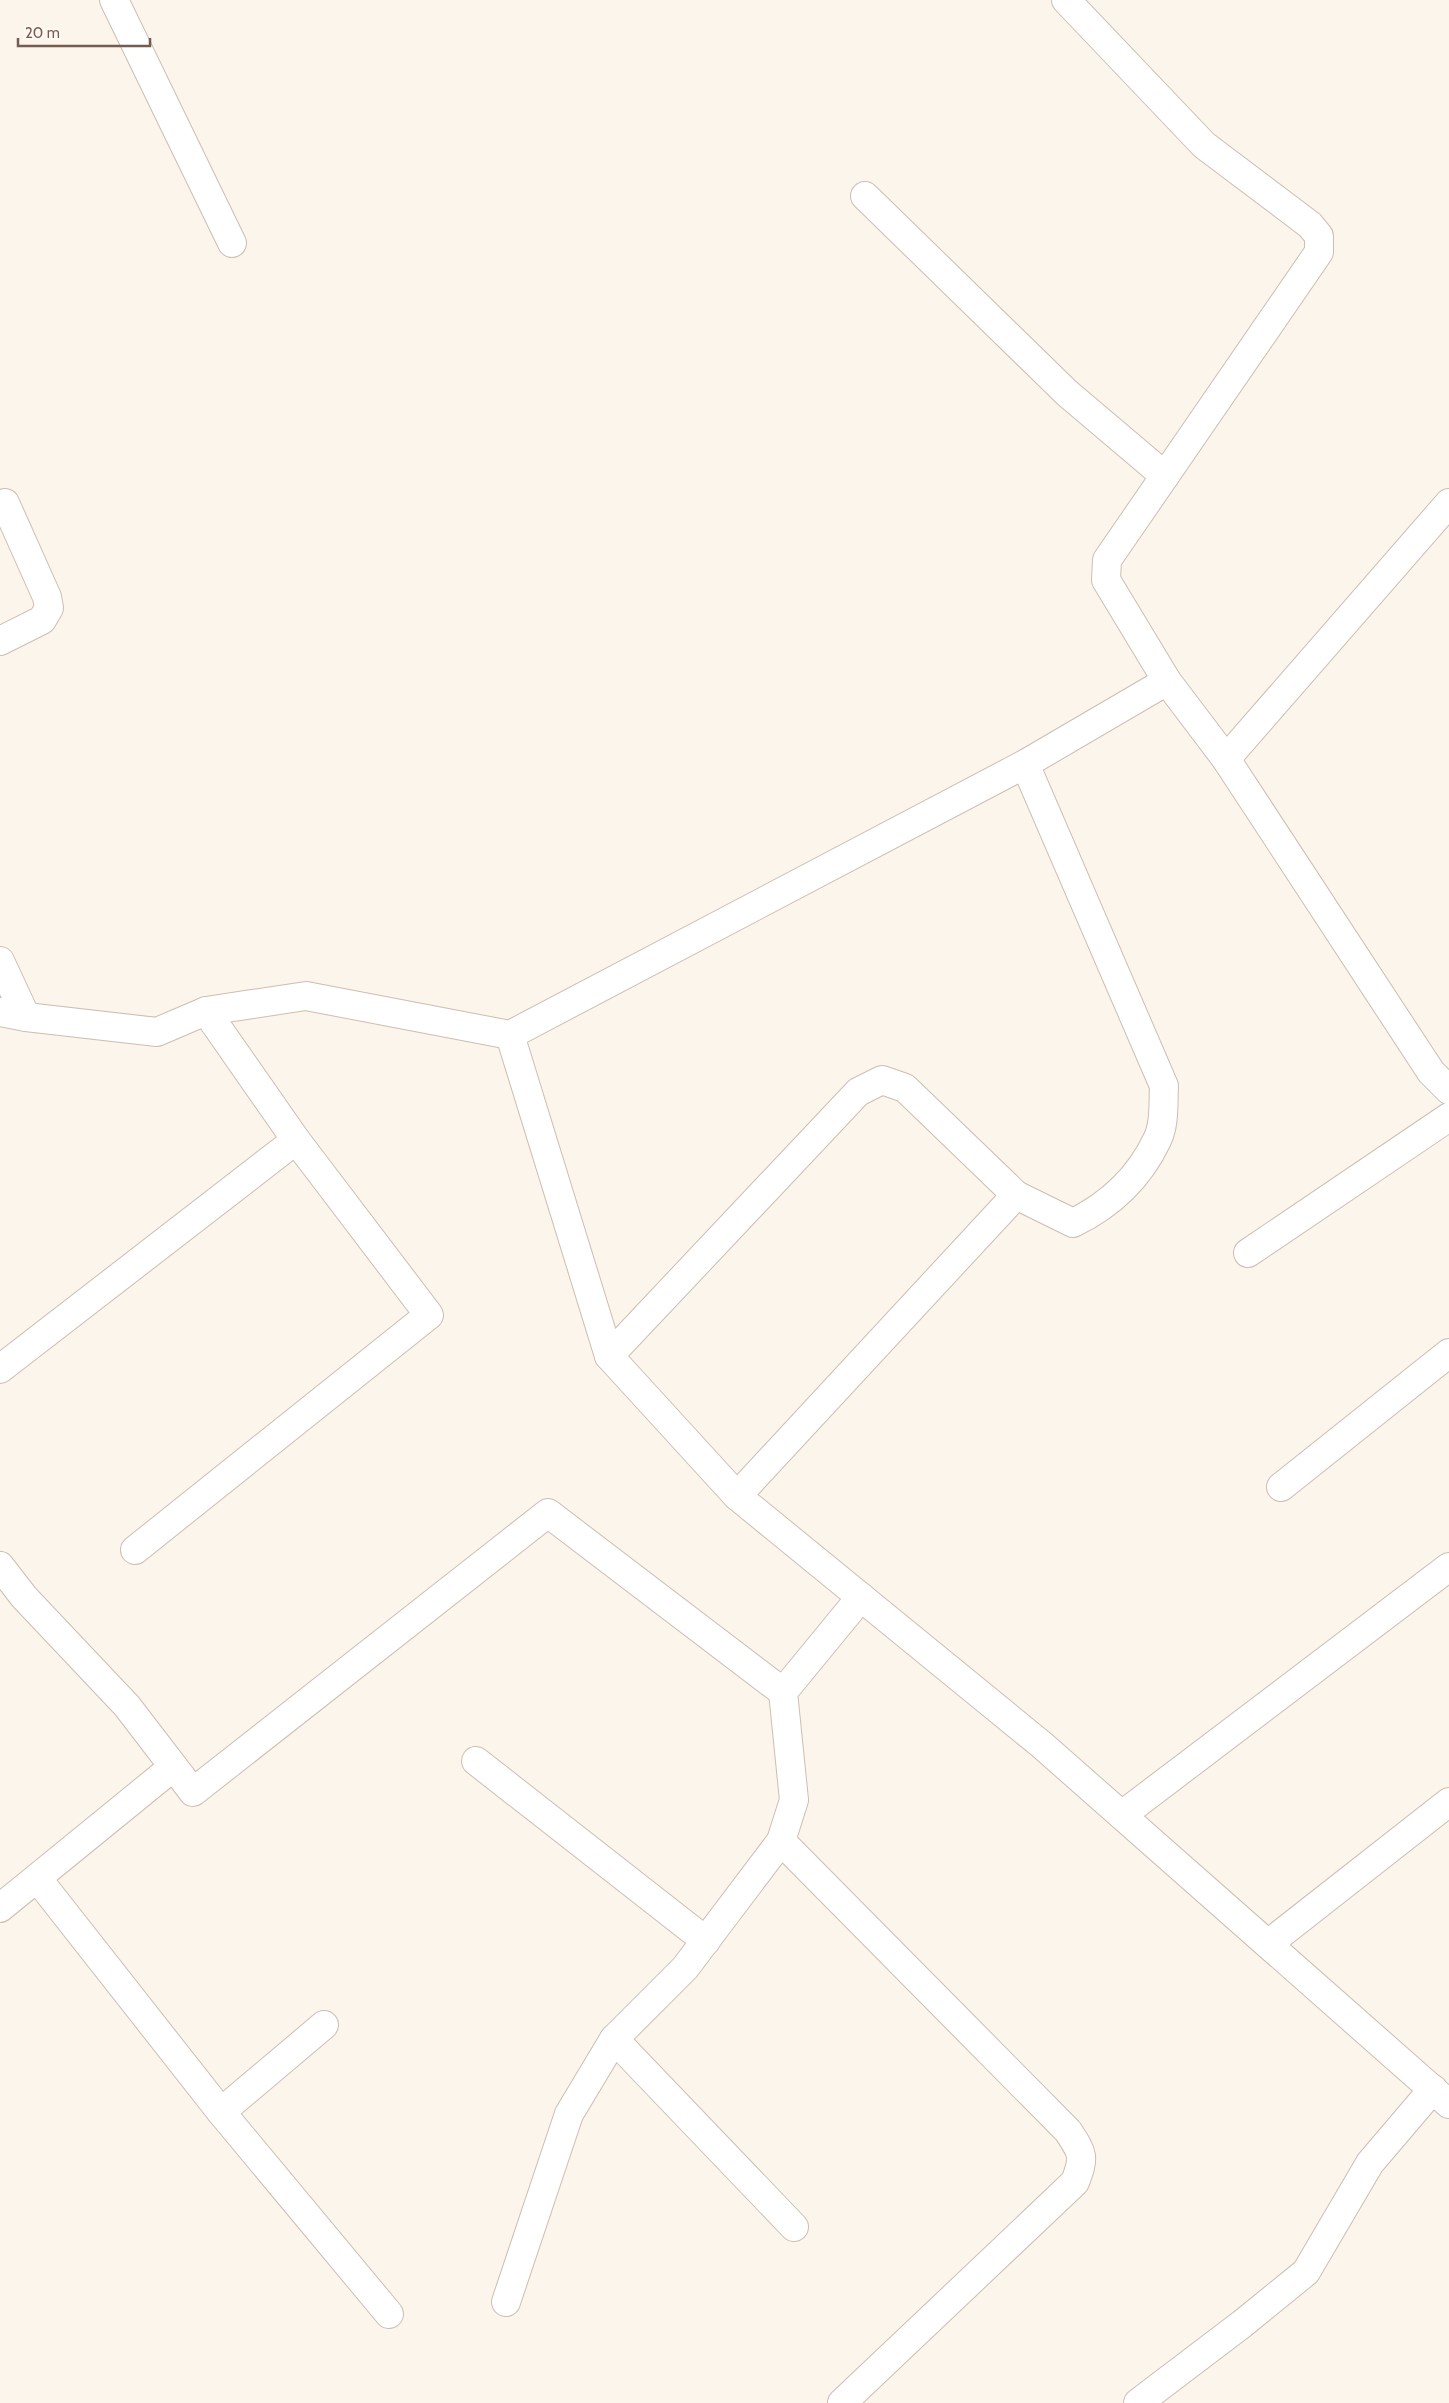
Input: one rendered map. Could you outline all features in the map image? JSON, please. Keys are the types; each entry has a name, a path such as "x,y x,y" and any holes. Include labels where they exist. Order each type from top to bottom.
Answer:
{"street":[{"path":"114,0 232,243"},
{"path":"1066,0 1204,145 1310,225 1319,236 1319,252 1107,560 1106,580 1167,681 1226,759 1431,1072 1449,1090"},
{"path":"865,196 1068,393 1165,476"},
{"path":"0,641 42,620 49,608 47,597 5,503"},
{"path":"1226,759 1449,503"},
{"path":"0,961 13,1015 157,1032 206,1011 306,996 510,1035 1025,764 1167,681"},
{"path":"609,1356 858,1092 882,1080 905,1088 1016,1195 1073,1223 1099,1210 1131,1181 1158,1139 1163,1114 1164,1086 1025,764"},
{"path":"135,1550 428,1316 296,1140 206,1011"},
{"path":"510,1035 609,1356 737,1496 1042,1746 1441,2097 1370,2163 1306,2272 1242,2324 1138,2403"},
{"path":"1248,1253 1449,1117"},
{"path":"0,1369 296,1140"},
{"path":"737,1496 1016,1195"},
{"path":"1281,1486 1449,1353"},
{"path":"0,1566 24,1597 127,1706 193,1792 548,1513 783,1692"},
{"path":"1122,1816 1449,1567"},
{"path":"506,2302 569,2114 614,2039 685,1968 781,1842 794,1800 783,1692 861,1597"},
{"path":"476,1761 706,1941"},
{"path":"0,1908 173,1767"},
{"path":"1268,1944 1449,1802"},
{"path":"781,1842 1068,2131 1080,2149 1083,2163 1075,2182 842,2403"},
{"path":"37,1878 222,2112 389,2314"},
{"path":"222,2112 324,2025"},
{"path":"614,2039 794,2227"}]}
